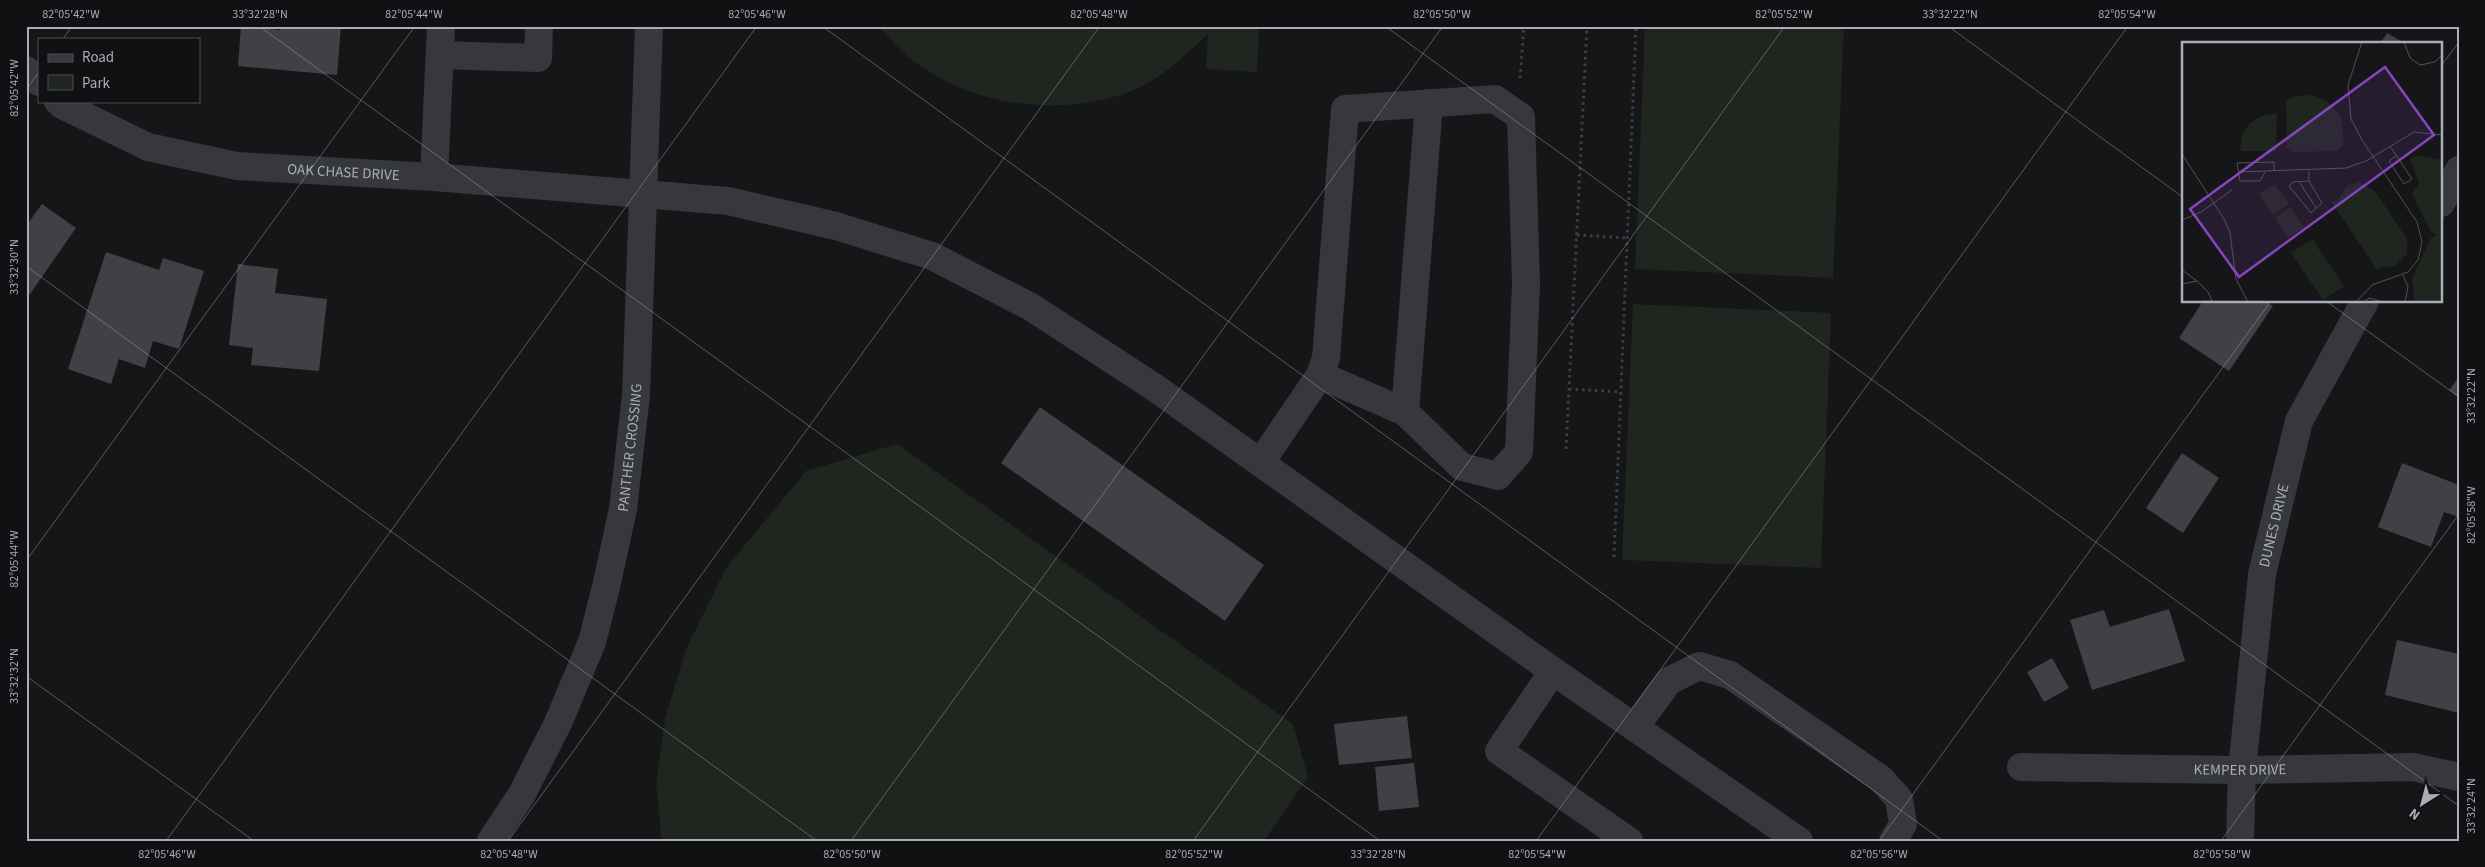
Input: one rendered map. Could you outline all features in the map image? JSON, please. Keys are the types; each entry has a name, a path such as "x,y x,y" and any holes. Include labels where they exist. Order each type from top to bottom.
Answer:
{"street":[{"path":"434,178 441,26"},
{"path":"440,55 538,58 539,26"},
{"name":"PANTHER CROSSING","path":"490,841 522,794 558,723 592,642 623,509 636,395 649,26"},
{"path":"26,70 38,81"},
{"path":"1261,462 1320,375 1326,358 1345,108 1495,99 1520,118 1526,283 1519,452 1498,476 1462,466 1406,412 1320,375"},
{"name":"OAK CHASE DRIVE","path":"59,102 148,147 237,166 434,178 728,201 836,226 932,256 1031,307 1154,387 1553,671 1799,841"},
{"path":"1406,412 1429,103"},
{"path":"2442,201 2459,170"},
{"name":"DUNES DRIVE","path":"2240,841 2242,770 2262,574 2299,421 2364,302"},
{"path":"1635,727 1669,681 1699,666 1730,675 1881,779 1900,798 1904,824 1893,841"},
{"path":"1553,671 1499,751 1630,841"},
{"name":"KEMPER DRIVE","path":"2021,767 2242,770 2412,767 2459,777"}],"path":[{"path":"1517,115 1524,26"},
{"path":"1566,450 1587,26"},
{"path":"1614,557 1636,26"},
{"path":"1576,236 1627,238"},
{"path":"1569,389 1621,392"}],"green space":[{"path":"878,26 1259,26 1257,72 1206,69 1208,34 1163,73 1132,91 1104,99 1075,104 1017,103 988,97 961,88 935,75 898,48"},
{"path":"1645,26 1844,26 1833,278 1635,269"},
{"path":"1633,304 1831,313 1821,568 1622,560"},
{"path":"897,444 1293,724 1308,777 1264,841 662,841 656,785 665,719 686,649 726,568 806,471"}],"building":[{"path":"241,26 280,30 280,26 341,26 337,75 238,66"},
{"path":"2387,33 2403,42 2381,42"},
{"path":"42,204 76,228 30,294 26,291 26,226"},
{"path":"106,252 159,270 163,258 204,271 179,349 153,341 145,368 119,359 111,384 68,369"},
{"path":"238,264 278,269 275,293 327,299 319,371 251,365 253,348 229,345"},
{"path":"2202,302 2267,302 2273,306 2229,371 2179,338"},
{"path":"2459,377 2459,398 2449,390"},
{"path":"1040,407 1264,565 1225,621 1001,463"},
{"path":"2182,453 2219,478 2183,533 2146,508"},
{"path":"2402,463 2459,485 2459,517 2444,512 2431,547 2378,527"},
{"path":"2169,609 2185,661 2092,690 2070,620 2104,610 2110,627"},
{"path":"2397,640 2459,654 2459,713 2385,695"},
{"path":"2052,658 2069,688 2044,702 2027,672"},
{"path":"1407,716 1412,758 1339,765 1334,724"},
{"path":"1414,763 1419,807 1379,811 1375,767"}]}
